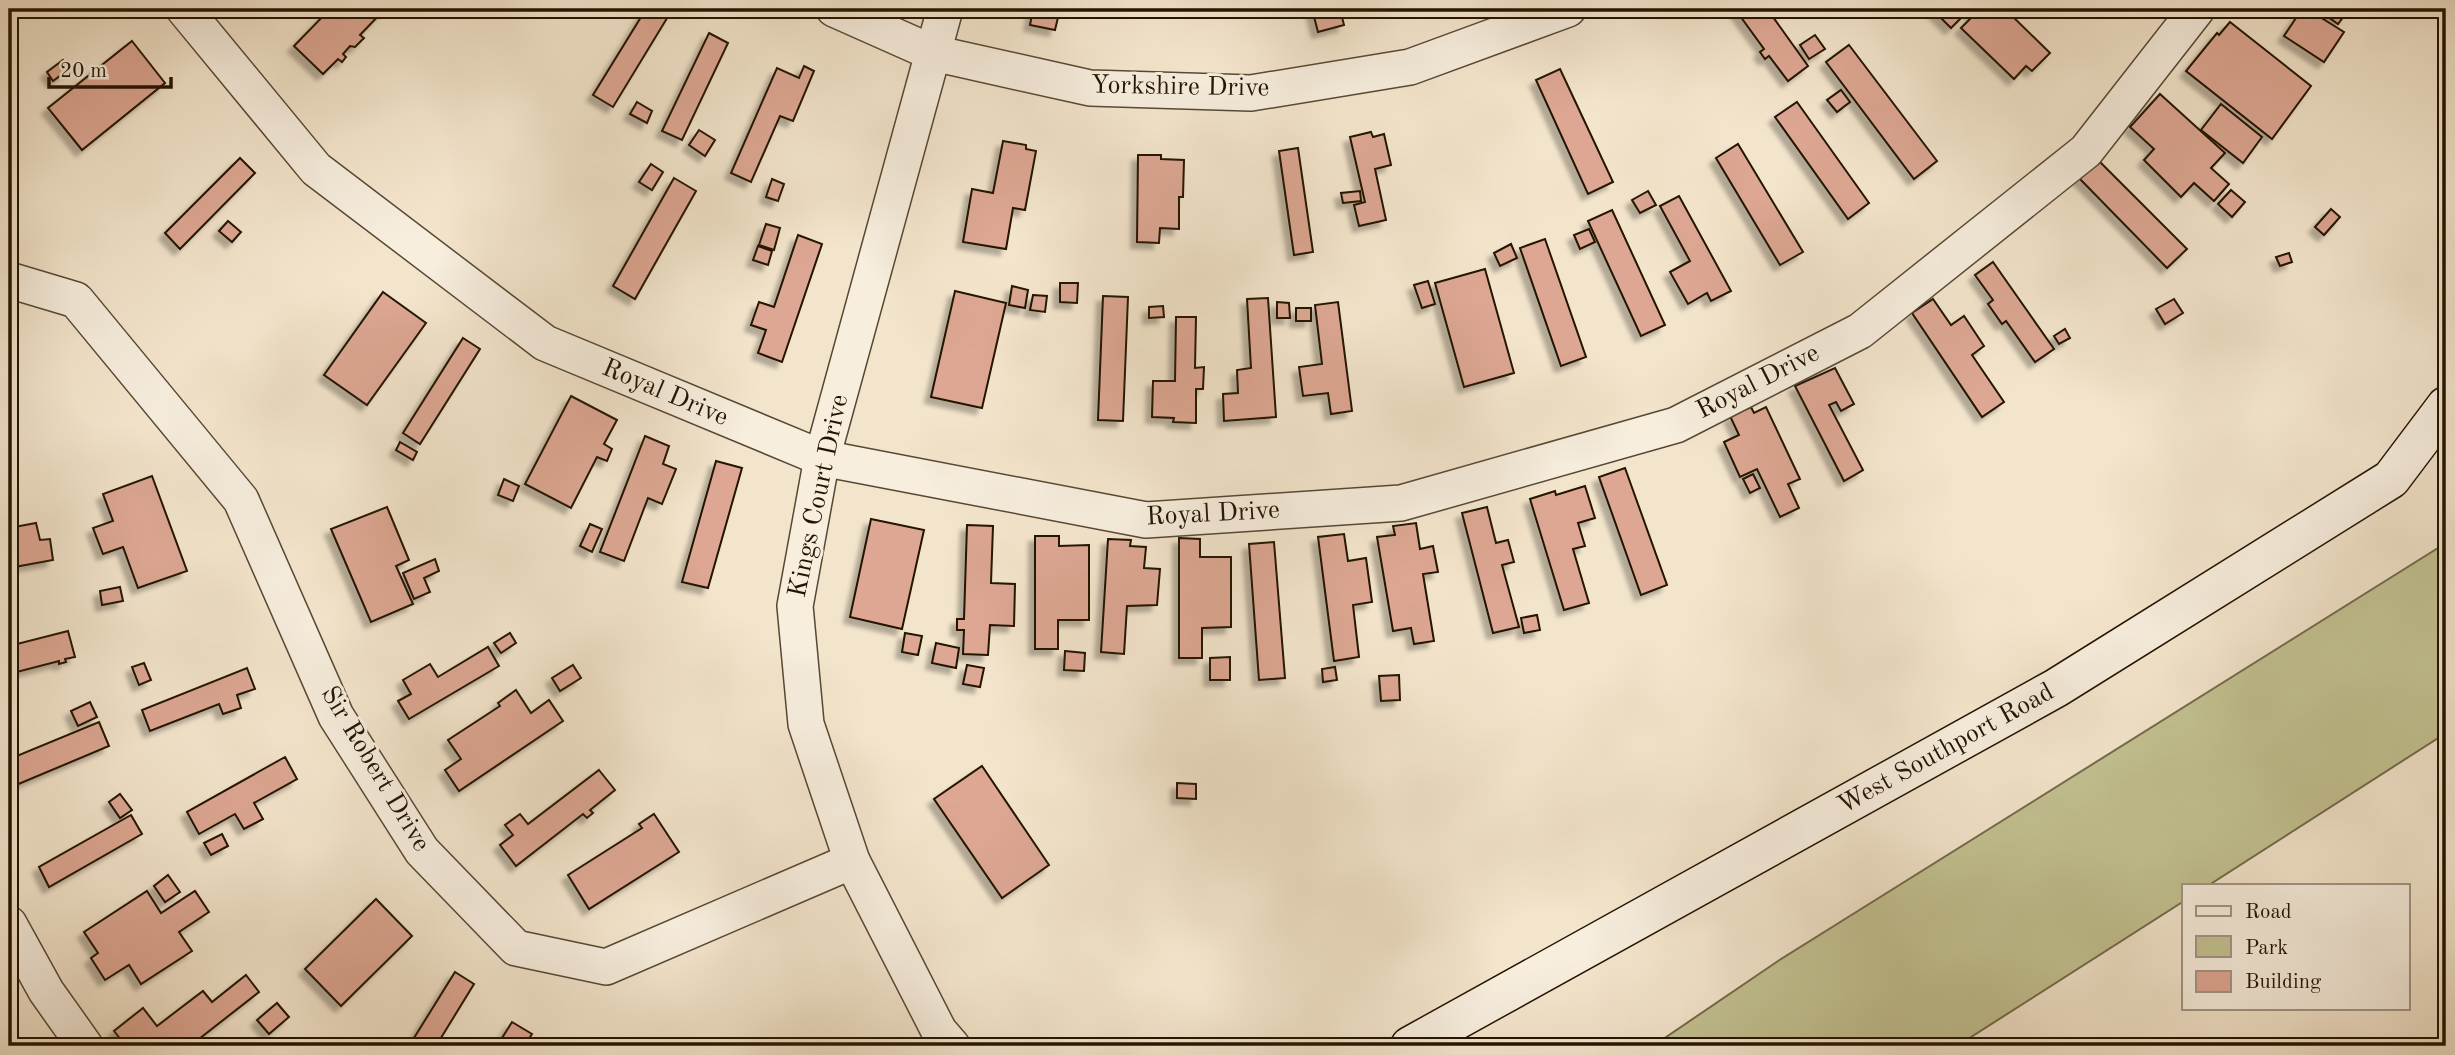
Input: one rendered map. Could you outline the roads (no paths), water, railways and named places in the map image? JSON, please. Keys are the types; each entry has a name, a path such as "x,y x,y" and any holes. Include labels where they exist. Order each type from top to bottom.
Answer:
{"main road":[{"name":"West Southport Road","path":"1410,1046 2056,688 2391,479 2446,406"}],"street":[{"name":"Royal Drive","path":"184,9 316,169 545,343 822,458 1146,520 1401,503 1676,425 1860,331 2076,159 2086,151 2197,9"},
{"name":"Yorkshire Drive","path":"834,9 933,53 1090,88 1251,93 1410,67 1568,9"},
{"name":"Kings Court Drive","path":"945,9 822,458 795,606 806,724 852,861 939,1031 952,1046"},
{"name":"Sir Robert Drive","path":"9,280 76,300 241,500 337,716 422,851 516,948 606,967 852,861"},
{"path":"9,925 46,991 85,1046"}]}
